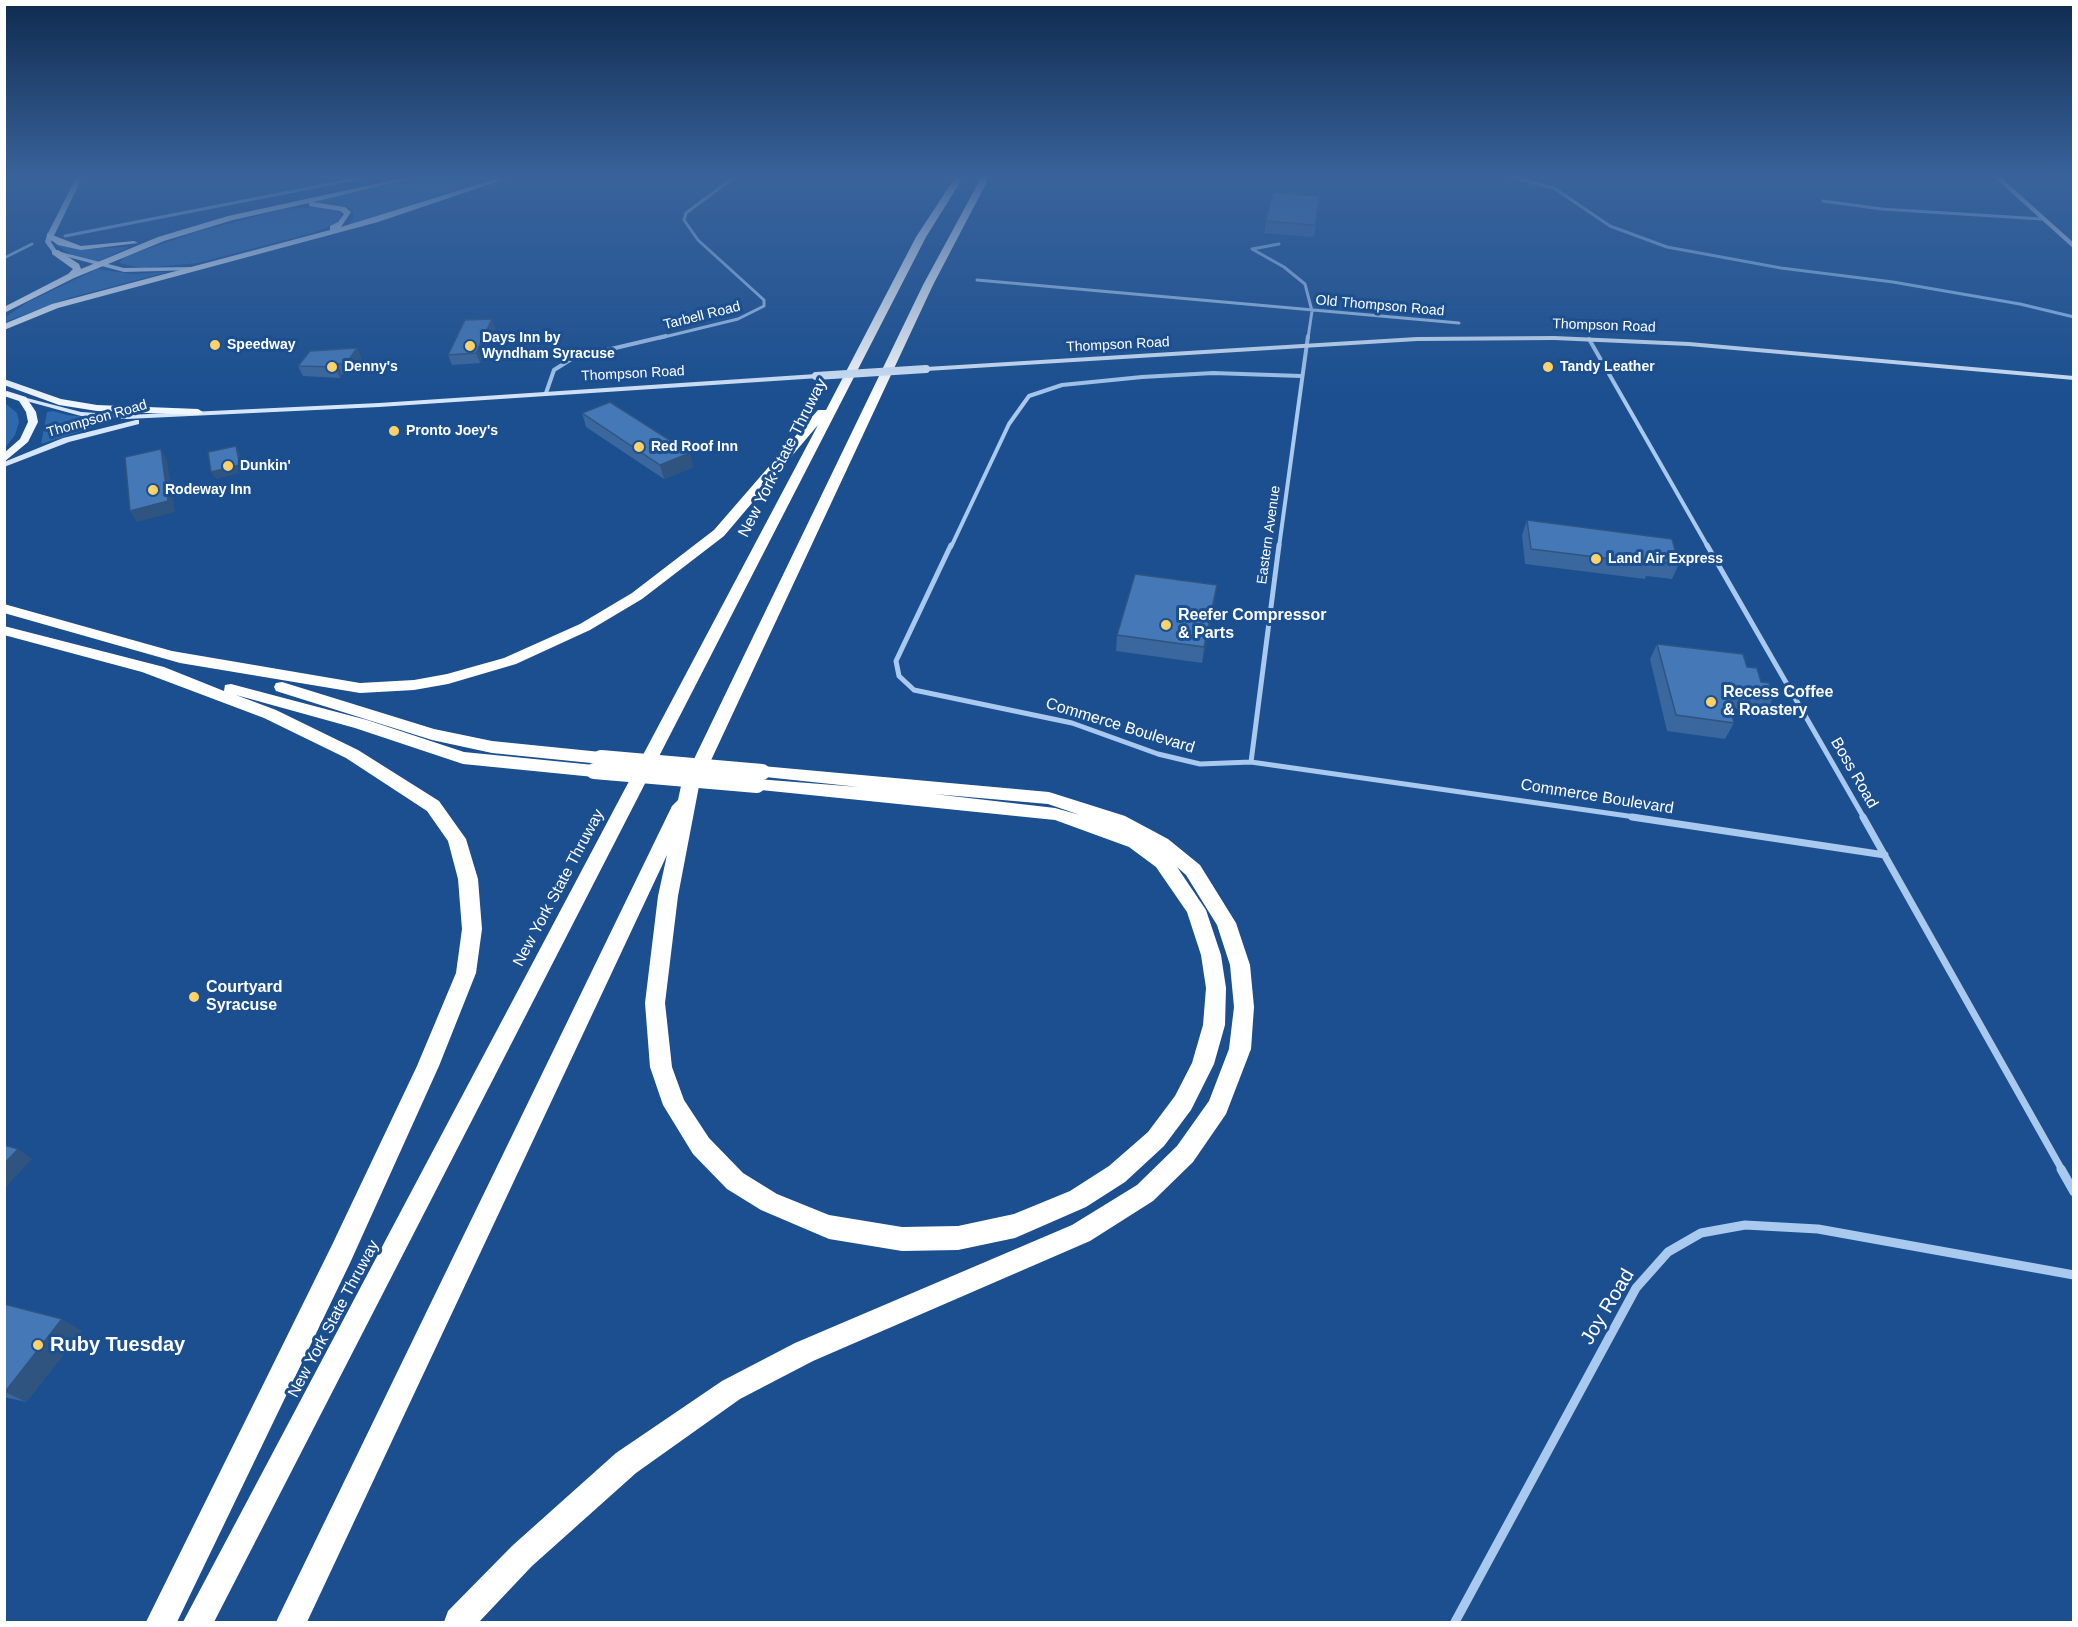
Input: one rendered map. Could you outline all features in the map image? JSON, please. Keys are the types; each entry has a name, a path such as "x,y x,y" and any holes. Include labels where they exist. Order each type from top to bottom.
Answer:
{"highway":[{"name":"New York State Thruway","path":"198,1623 913,252"},
{"path":"291,1623 945,252"},
{"path":"169,655 325,684 360,688 414,685 448,679 510,661 585,627 637,596 682,564 719,533 744,507 841,390"},
{"path":"4,608 327,700 432,734 492,747 597,764"},
{"path":"4,630 148,669 294,704 463,758 597,764 759,778 1049,798 1119,820 1161,844 1193,870 1226,923 1240,965 1244,1007 1240,1048 1218,1107 1185,1154 1145,1193 1081,1233 804,1353 731,1390 626,1463 522,1556 459,1623"},
{"path":"148,669 270,714 311,733 405,786 433,806 458,839 468,879 472,929 466,973 428,1066 341,1254 161,1623"},
{"path":"690,786 668,896 655,1003 661,1067 674,1105 701,1146 735,1181 769,1202 829,1227 902,1239 958,1238 1015,1226 1078,1199 1117,1174 1156,1139 1183,1103 1203,1064 1214,1025 1216,988 1211,954 1196,910 1163,862 1136,842 1099,827 1055,814 759,778"}],"main road":[{"path":"55,252 76,266 77,269 70,276"},
{"path":"4,311 70,276 131,252"},
{"path":"4,327 55,306 257,252"},
{"path":"4,382 59,402 97,408 198,412"},
{"path":"4,393 23,399 31,412 33,422 24,440 4,459"}],"street":[{"path":"55,252 135,271 193,269"},
{"name":"Tarbell Road","path":"546,393 554,370 573,358 738,319 764,306 764,300 711,252"},
{"path":"1257,252 1284,267 1305,284 1312,311"},
{"name":"Old Thompson Road","path":"977,280 1459,323"},
{"name":"Eastern Avenue","path":"1251,762 1301,376 1312,311"},
{"name":"Thompson Road","path":"23,399 81,414 127,417 379,405 926,369 1456,338 1589,339 1689,344 2073,378"},
{"name":"Boss Road","path":"1589,339 1885,855 2073,1192"},
{"name":"Commerce Boulevard","path":"1301,376 1213,373 1142,377 1062,385 1029,396 1009,424 896,661 899,676 906,685 927,694 1072,723 1158,754 1200,764 1251,762 1405,782 1885,855"},
{"name":"Thompson Road","path":"4,465 66,440 163,415"},
{"name":"Joy Road","path":"1455,1623 1636,1288 1668,1252 1701,1233 1745,1225 1818,1229 2073,1275"}],"shaded area":[{"path":"68,252 118,252 99,261"},
{"path":"139,252 240,252 198,263 142,268 119,263 124,257"},
{"path":"97,269 133,274 167,272 69,298 5,322 5,317 28,302"},
{"path":"5,403 17,413 19,422 15,435 5,448"},
{"path":"53,411 67,415 115,420 41,444 47,412"}],"building":[{"path":"492,319 476,353 448,355 465,320"},
{"path":"357,348 346,364 337,364 335,367 298,366 310,351"},
{"path":"610,402 690,453 660,465 582,413"},
{"path":"236,446 240,465 211,472 208,452"},
{"name":"Rodeway Inn","path":"161,449 168,501 130,511 125,457"},
{"path":"1527,520 1672,539 1679,564 1651,561 1652,564 1531,549"},
{"name":"Reefer Compressor & Parts","path":"1135,574 1217,585 1204,647 1117,635"},
{"path":"1657,644 1743,654 1747,667 1757,668 1761,682 1769,683 1774,697 1725,691 1734,723 1676,715"},
{"path":"4,1145 18,1149 4,1164"},
{"path":"4,1304 62,1319 5,1392 4,1391"}],"waterway":[{"path":"4,258 16,252"},
{"path":"1694,252 1781,268 1893,282 2020,304 2074,317"}],"place":[{"name":"Speedway","path":"215,345"},
{"name":"Days Inn by Wyndham Syracuse","path":"470,346"},
{"name":"Denny's","path":"332,367"},
{"name":"Tandy Leather","path":"1548,367"},
{"name":"Pronto Joey's","path":"394,431"},
{"name":"Red Roof Inn","path":"639,447"},
{"name":"Dunkin'","path":"228,466"},
{"name":"Rodeway Inn","path":"153,490"},
{"name":"Land Air Express","path":"1596,559"},
{"name":"Reefer Compressor & Parts","path":"1166,625"},
{"name":"Recess Coffee & Roastery","path":"1711,702"},
{"name":"Courtyard Syracuse","path":"194,997"},
{"name":"Ruby Tuesday","path":"38,1345"}]}
